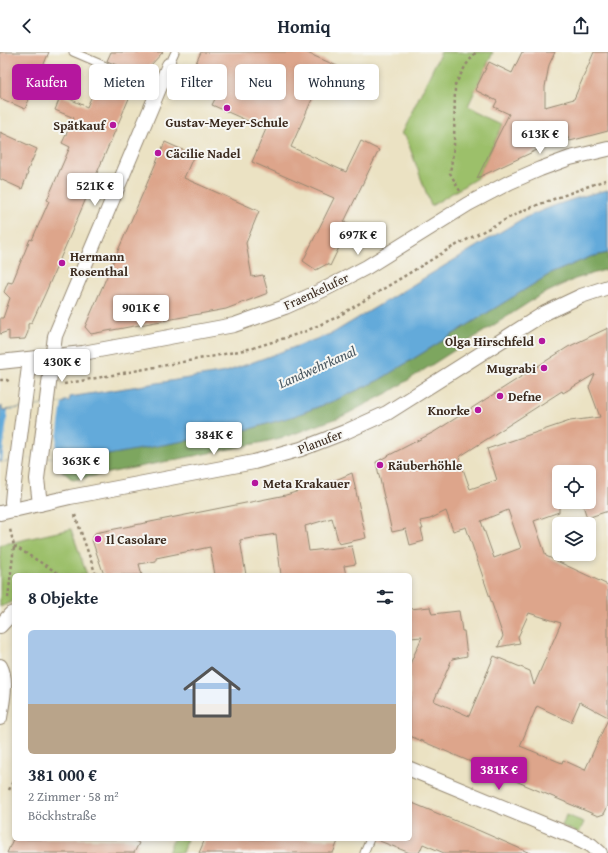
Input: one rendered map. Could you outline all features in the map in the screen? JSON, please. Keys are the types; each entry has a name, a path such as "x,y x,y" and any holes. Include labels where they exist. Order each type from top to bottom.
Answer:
{"street":[{"path":"159,89 172,58"},
{"path":"40,504 38,479 55,336 154,100"},
{"name":"Fraenkelufer","path":"0,362 83,354 234,325 285,307 325,290 367,267 468,204 510,182 570,158 608,149"},
{"name":"Planufer","path":"0,513 254,462 301,449 345,432 386,413 546,314 581,296 608,287"},
{"path":"14,510 12,491 30,359"},
{"path":"0,626 12,614"},
{"path":"0,666 4,680 0,718"},
{"path":"412,770 577,838 591,845 599,853"}],"lane":[{"path":"73,52 101,64"},
{"path":"364,853 369,841"}],"path":[{"path":"468,204 450,173 454,146 455,85 476,52"},
{"path":"75,515 95,573"},
{"path":"8,599 14,546 10,530"},
{"path":"14,546 58,573"},
{"path":"9,790 12,783"}],"green space":[{"path":"441,52 493,52 468,106 504,123 477,178 431,206 406,137 401,134"},
{"path":"608,253 608,269 575,279 539,296 391,391 343,416 288,436 264,442 73,480 62,471 64,459 250,429 294,416 336,400 379,380 550,274 590,257"},
{"path":"71,529 86,573 12,573 12,602 0,607 0,545"},
{"path":"566,815 584,822 579,833 562,826"},
{"path":"172,841 186,841 182,853 168,853"}],"water":[{"name":"Landwehrkanal","path":"608,190 608,253 590,257 550,274 379,380 336,400 294,416 250,429 70,462 62,459 44,457 0,462 0,407 2,406 2,409 5,410 64,403 64,401 69,401 70,397 226,372 333,333 522,219 564,202"}],"pier":[{"path":"62,403 54,458 43,457 2,462 8,410"}],"building":[{"path":"0,52 49,52 44,64 12,64 12,100 29,100 25,109 0,98"},
{"path":"111,52 163,52 152,64 114,64 107,61"},
{"path":"201,52 305,52 333,64 294,64 294,100 312,100 291,147 346,172 361,141 379,150 344,222 350,225 330,266 327,264 316,270 303,261 334,198 252,162 266,129 212,105 214,100 227,100 227,64 195,64"},
{"path":"522,52 555,52 549,65 545,87 545,107 574,99 594,52 608,52 608,131 570,141 567,136 477,178 509,114 494,107 497,101 475,90 489,62 512,73"},
{"path":"59,100 72,100 87,107 90,100 128,100 45,294 32,322 28,324 28,332 25,339 9,340 9,331 0,334 0,318 3,318 10,298 4,292 8,282 12,283 30,239 32,240 49,201 47,200 70,147 62,143 74,118 55,110"},
{"path":"0,132 37,149 27,172 28,173 22,189 0,179"},
{"path":"165,142 194,155 184,178 259,211 246,243 252,277 263,275 268,293 226,309 91,334 85,327"},
{"path":"608,328 608,511 587,517 584,509 596,509 596,465 552,465 552,509 559,509 559,512 534,521 546,556 552,559 552,561 557,561 608,585 608,717 580,702 571,722 537,706 520,746 562,763 563,760 585,770 608,719 608,806 604,814 598,816 412,737 412,660 422,637 412,638 412,609 430,607 432,614 459,611 462,631 464,631 467,656 452,659 434,701 469,716 494,656 530,671 534,685 561,623 529,613 518,637 520,643 498,647 503,636 466,527 453,531 446,511 430,519 420,521 423,529 421,529 424,541 410,545 406,529 392,532 376,462 434,432 568,347","holes":["595,374 589,387 600,417 570,421 487,449 497,480 470,489 459,457 562,391 563,393","508,510 521,548 494,558 481,521"]},
{"path":"352,473 366,538 339,544 332,518 305,526 309,551 352,546 356,564 344,566 346,573 281,573 276,534 240,540 246,573 215,573 210,547 156,558 156,561 139,564 141,573 103,573 92,540 95,533 286,495 338,479"},
{"path":"412,803 530,853 444,853 423,844 419,853 410,853 380,841 412,841"},
{"path":"12,841 135,841 139,843 134,853 7,853"},
{"path":"204,841 338,841 333,853 199,853"}],"place":[{"name":"Gustav-Meyer-Schule","path":"227,108"},
{"name":"Spätkauf","path":"113,125"},
{"name":"Cäcilie Nadel","path":"158,153"},
{"name":"Hermann Rosenthal","path":"62,263"},
{"name":"Olga Hirschfeld","path":"542,341"},
{"name":"Mugrabi","path":"544,368"},
{"name":"Defne","path":"500,396"},
{"name":"Knorke","path":"478,410"},
{"name":"Räuberhöhle","path":"380,465"},
{"name":"Meta Krakauer","path":"255,483"},
{"name":"Il Casolare","path":"98,539"}]}
